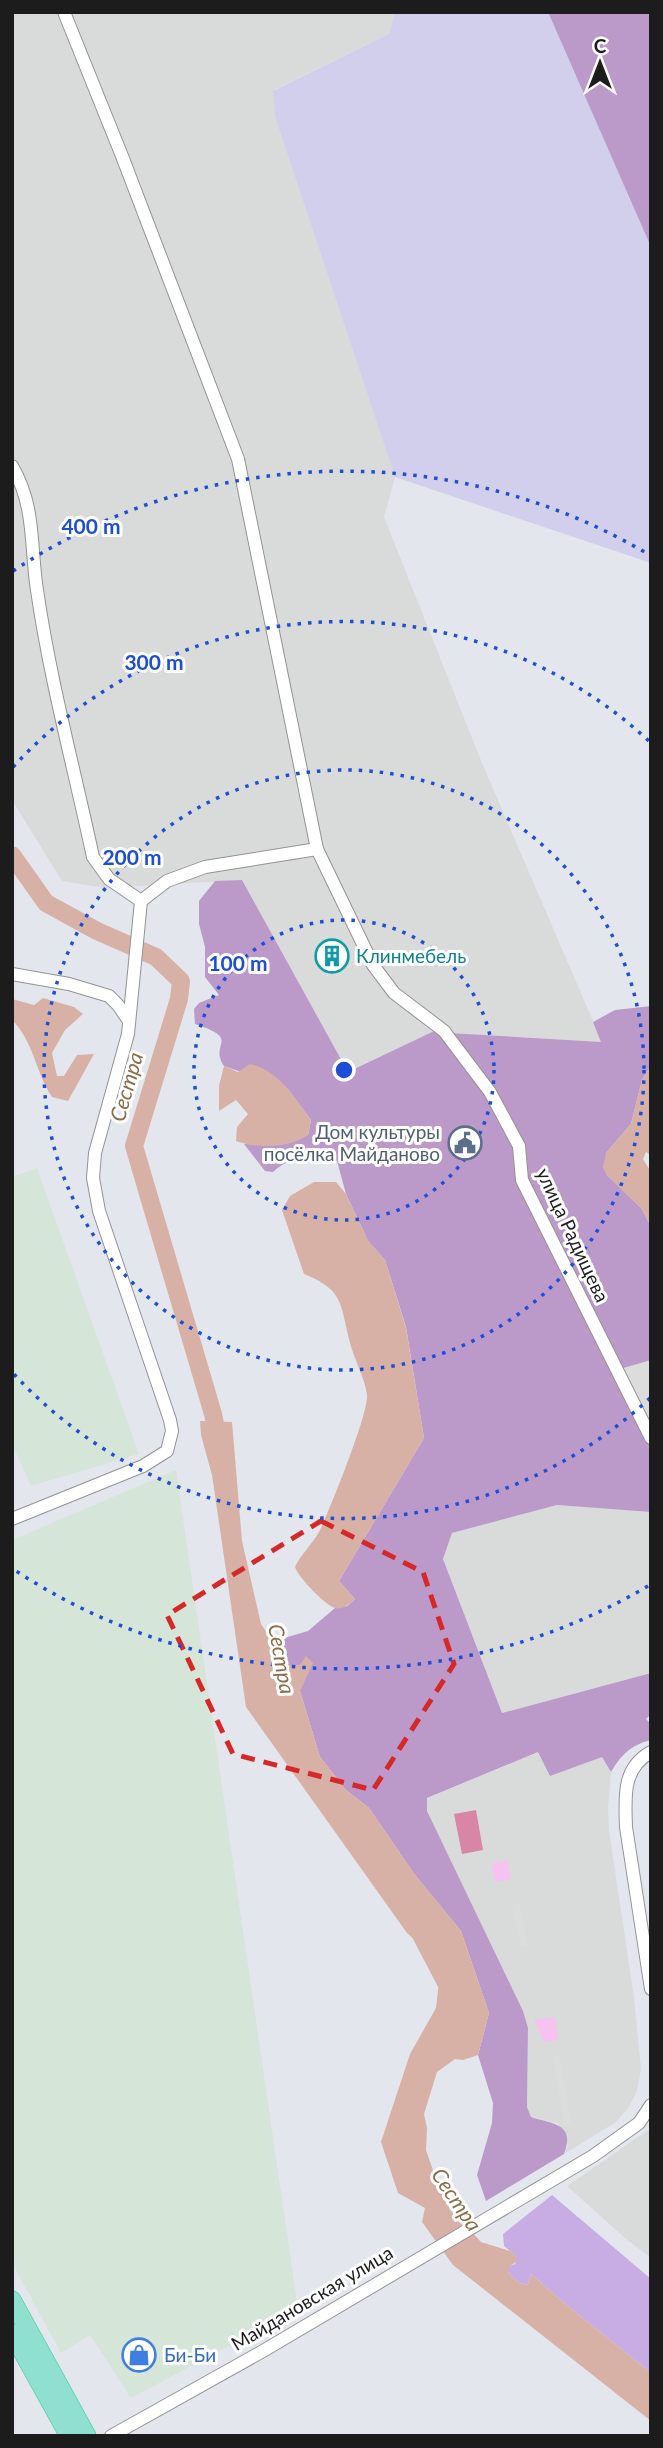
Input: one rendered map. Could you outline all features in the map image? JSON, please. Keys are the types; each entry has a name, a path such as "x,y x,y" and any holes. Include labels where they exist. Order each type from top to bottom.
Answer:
{"highway":[{"path":"12,2300 87,2436"},
{"path":"12,2333 69,2436"}],"street":[{"name":"улица Радищева","path":"64,12 238,459 317,849 373,965 394,993 444,1031 490,1092 519,1146 522,1180 651,1438"},
{"path":"12,466 27,496 33,534 36,589 93,857 109,879 141,901"},
{"path":"12,1519 144,1466 167,1451 171,1439 170,1420 99,1211 93,1178 95,1153 128,1034 141,901 167,881 205,867 317,849"},
{"path":"12,974 109,996 129,1018"},
{"path":"651,1752 638,1759 631,1770 625,1804 626,1827 651,1989"},
{"name":"Майдановская улица","path":"111,2436 593,2156 639,2123 651,2105"}],"highlighted area":[{"path":"321,1521 423,1572 454,1664 373,1790 233,1754 167,1615"}],"shaded area":[{"path":"12,12 395,12 389,34 274,90 275,117 395,477 384,517 482,763 602,1042 432,1032 348,1072 242,880 105,888 62,881 12,800"},
{"path":"395,12 548,12 651,247 651,563 395,477 275,117 273,91 389,34"},
{"path":"548,12 651,12 651,247"},
{"path":"242,880 348,1072 432,1032 601,1042 593,1022 615,1010 651,1006 651,1066 642,1080 631,1124 606,1153 606,1174 642,1209 651,1227 651,1512 557,1505 452,1533 443,1559 502,1713 651,1673 651,1714 646,1719 651,1724 651,1740 627,1751 611,1772 602,1757 550,1776 538,1752 427,1798 427,1811 523,2011 528,2028 527,2107 531,2117 560,2126 567,2136 564,2154 486,2201 477,2175 492,2123 493,2103 478,2055 489,2013 461,1931 415,1875 369,1808 346,1790 320,1757 300,1691 300,1665 290,1666 274,1641 308,1631 335,1608 347,1606 355,1599 339,1581 424,1438 406,1327 385,1260 368,1241 346,1194 337,1161 320,1157 295,1159 273,1172 265,1171 244,1144 280,1145 308,1135 311,1120 287,1088 224,1066 219,1052 221,1038 209,1029 195,1024 194,1009 199,1003 219,995 205,977 205,947 199,924 199,901 215,881"},
{"path":"37,1168 139,1454 31,1486 12,1443 12,1177"},
{"path":"651,1360 651,1432 620,1369"},
{"path":"176,1470 298,2309 131,2398 90,2335 61,2353 12,2263 12,1540"},
{"path":"557,1505 651,1512 651,1673 502,1713 443,1559 452,1533"},
{"path":"539,1752 602,1756 611,1772 609,1830 634,1998 641,2069 637,2091 629,2107 616,2122 564,2154 568,2145 558,2123 531,2117 527,2107 528,2028 426,1804 428,1798"},
{"path":"476,1810 483,1850 462,1854 454,1814"},
{"path":"507,1860 511,1879 495,1882 491,1864"},
{"path":"520,1904 528,1945 521,1946 512,1905"},
{"path":"555,2017 558,2039 544,2042 534,2020"},
{"path":"560,2056 571,2124 564,2125 553,2057"},
{"path":"651,2128 651,2258 567,2186"},
{"path":"552,2195 651,2279 651,2373 531,2274 528,2284 522,2284 508,2272 508,2267 515,2264 517,2257 504,2246 503,2234"}],"water":[{"path":"43,998 74,1007 83,1014 65,1030 52,1053 57,1076 64,1076 77,1055 94,1054 68,1101 52,1097 25,1037 12,1020 12,999 34,1005"},
{"path":"250,1064 269,1072 292,1094 311,1120 308,1135 292,1143 273,1146 236,1141 237,1127 248,1114 236,1100 219,1111 219,1086 224,1066 238,1072"},
{"path":"651,1066 651,1155 646,1152 643,1159 651,1172 651,1227 642,1209 606,1174 603,1167 606,1153 631,1124 642,1080"},
{"path":"314,1182 336,1182 346,1194 368,1241 385,1260 406,1328 424,1438 339,1581 355,1599 338,1608 319,1596 295,1567 319,1532 331,1505 355,1441 367,1395 338,1299 326,1286 304,1274 282,1210 290,1196"},
{"path":"200,1421 232,1422 242,1541 261,1624 290,1666 300,1665 306,1656 313,1663 300,1691 320,1757 346,1790 369,1808 415,1875 461,1931 489,2013 478,2055 463,2060 455,2059 437,2072 424,2114 427,2128 426,2150 440,2191 446,2194 455,2214 481,2242 510,2251 517,2257 508,2272 517,2281 528,2284 531,2274 651,2373 651,2421 453,2265 422,2222 425,2208 398,2193 381,2142 410,2054 436,2008 441,1963 407,1933 246,1707 212,1475"}],"waterway":[{"name":"Сестра","path":"12,855 46,903 97,931 156,957 181,981 179,999 134,1146 213,1414 219,1444"},
{"name":"Сестра","path":"420,1933 451,1992"}],"place":[{"name":"Клинмебель","path":"332,956"},
{"name":"Дом культуры посёлка Майданово","path":"465,1143"},
{"name":"Би-Би","path":"139,2355"}]}
